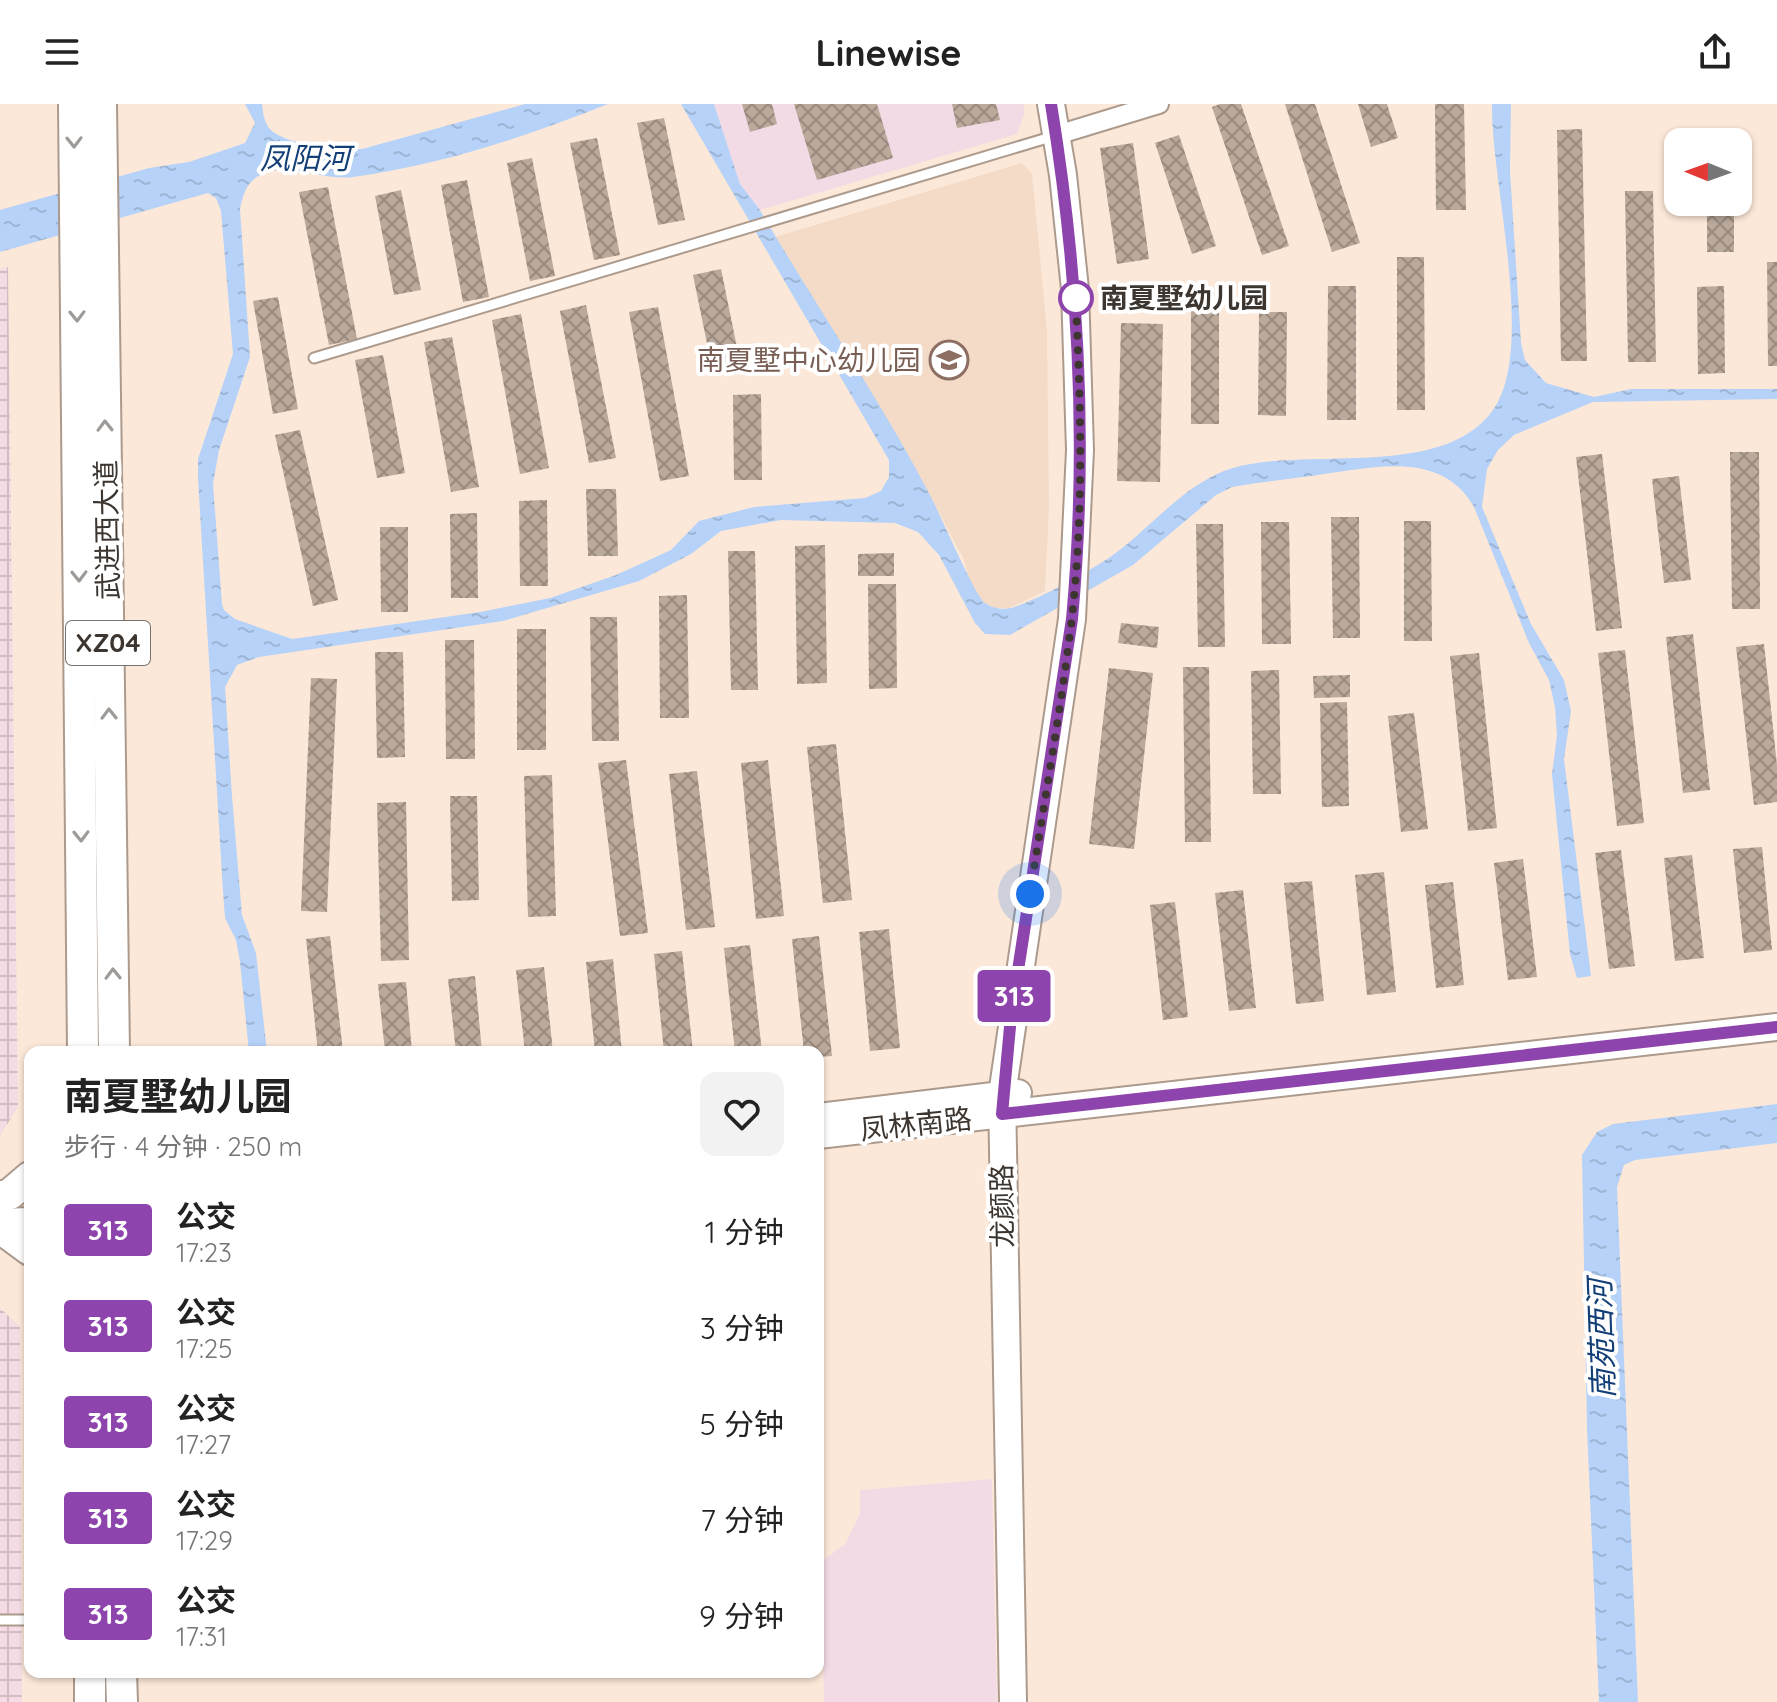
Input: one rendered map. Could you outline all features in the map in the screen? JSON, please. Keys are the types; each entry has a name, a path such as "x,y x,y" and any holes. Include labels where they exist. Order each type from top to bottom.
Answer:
{"main road":[{"name":"武进西大道","path":"74,104 88,177 114,1046"},
{"name":"武进西大道","path":"88,177 101,104"},
{"name":"龙颜路","path":"1013,1702 1002,1105 1072,619 1077,554 1079,364 1072,261 1051,104"},
{"name":"武进西大道","path":"83,1046 89,236"},
{"path":"78,1046 83,996"},
{"name":"凤林南路","path":"824,1134 1002,1105 1777,1009"},
{"name":"凤林南路","path":"824,1117 1002,1105 1777,1027"},
{"path":"0,1197 10,1194 24,1182"},
{"path":"0,1204 24,1203"},
{"path":"0,1222 24,1221"},
{"path":"0,1228 24,1246"},
{"path":"90,1678 90,1702"},
{"path":"121,1678 122,1702"}],"street":[{"path":"1057,135 1159,104"}],"lane":[{"path":"314,358 1057,135"},
{"path":"0,1620 24,1620"}],"shaded area":[{"path":"714,104 1023,104 1025,112 1017,134 760,210 740,184"},
{"name":"南夏墅中心幼儿园","path":"1022,163 1032,174 1047,330 1049,507 1045,591 1009,608 997,608 984,603 972,590 964,560 926,488 775,237"},
{"path":"8,267 18,1107 0,1136 0,269"},
{"path":"0,1308 20,1327 22,1702 0,1702"},
{"path":"992,1479 997,1702 824,1702 824,1560 845,1544 860,1514 860,1490"}],"water":[{"name":"凤阳河","path":"245,104 262,104 269,128 287,139 312,145 362,149 525,104 608,104 546,128 419,165 342,178 272,171 257,177 246,188 240,209 250,357 219,450 213,484 222,604 224,610 235,619 292,639 480,612 550,598 616,575 671,550 699,521 754,507 865,498 881,491 889,477 889,460 681,104 714,104 740,184 760,210 891,424 980,598 991,606 1005,609 1050,592 1108,558 1177,500 1217,474 1247,465 1283,460 1403,454 1440,446 1471,431 1495,407 1506,379 1511,344 1508,261 1492,104 1511,104 1510,171 1521,343 1525,360 1546,383 1594,397 1631,389 1777,389 1777,399 1593,402 1514,435 1498,450 1487,469 1482,507 1531,624 1564,680 1571,711 1564,759 1591,976 1577,978 1570,954 1552,774 1557,735 1549,680 1529,643 1474,507 1460,489 1443,477 1424,470 1382,467 1232,487 1216,495 1133,565 1010,635 985,634 975,623 939,555 918,532 895,523 781,520 721,531 691,554 639,581 503,621 259,657 237,665 225,687 232,796 242,915 256,953 266,1046 248,1046 236,940 225,918 198,479 198,459 233,354 221,211 216,198 208,193 0,252 0,210 149,168 189,162 245,143 255,123"},
{"name":"南苑西河","path":"1777,1104 1777,1143 1635,1160 1624,1165 1617,1187 1638,1702 1599,1702 1587,1429 1582,1155 1597,1132 1613,1124"}],"building":[{"path":"742,104 772,104 777,124 750,132"},
{"path":"794,104 877,104 893,158 817,180"},
{"path":"952,104 996,104 1000,120 957,128"},
{"path":"1241,104 1289,246 1262,255 1212,107"},
{"path":"1285,104 1315,104 1360,243 1332,252"},
{"path":"1358,104 1387,104 1398,138 1371,147"},
{"path":"1435,104 1464,104 1466,210 1436,210"},
{"path":"664,118 685,220 658,225 637,123"},
{"path":"1582,129 1587,361 1561,361 1557,130"},
{"path":"1179,135 1216,246 1192,254 1155,143"},
{"path":"597,138 620,255 594,260 570,143"},
{"path":"1133,143 1149,259 1117,264 1100,148"},
{"path":"532,158 555,276 530,281 507,163"},
{"path":"467,180 489,297 463,302 441,185"},
{"path":"328,187 357,339 329,345 299,192"},
{"path":"401,190 421,290 394,295 375,196"},
{"path":"1625,191 1653,191 1656,362 1628,362"},
{"path":"1707,216 1734,216 1734,252 1707,252"},
{"path":"1397,257 1424,257 1425,410 1397,410"},
{"path":"1767,262 1777,262 1777,366 1768,366"},
{"path":"721,269 741,367 713,373 693,275"},
{"path":"1328,286 1356,286 1356,420 1327,420"},
{"path":"1724,286 1725,373 1698,374 1697,287"},
{"path":"278,297 298,409 273,414 253,301"},
{"path":"586,305 616,458 589,463 560,311"},
{"path":"658,307 689,476 660,481 629,312"},
{"path":"1191,309 1219,309 1219,424 1191,424"},
{"path":"1259,312 1287,312 1286,416 1258,415"},
{"path":"521,314 549,468 520,474 492,320"},
{"path":"1121,323 1163,324 1160,482 1117,481"},
{"path":"452,337 479,487 451,492 424,342"},
{"path":"383,355 405,473 377,478 355,360"},
{"path":"761,394 762,480 734,480 733,395"},
{"path":"300,430 338,600 313,606 275,435"},
{"path":"1730,452 1759,452 1760,609 1732,609"},
{"path":"1602,454 1622,628 1596,631 1576,457"},
{"path":"1679,476 1691,580 1664,583 1652,479"},
{"path":"586,489 616,489 618,556 588,556"},
{"path":"547,500 548,586 520,586 519,501"},
{"path":"477,513 478,598 451,598 450,514"},
{"path":"1331,517 1359,517 1360,638 1333,638"},
{"path":"1404,521 1431,521 1432,641 1404,641"},
{"path":"1261,522 1289,522 1291,644 1262,644"},
{"path":"1196,524 1223,524 1225,647 1198,647"},
{"path":"380,527 408,527 408,612 381,612"},
{"path":"825,545 827,683 797,684 795,546"},
{"path":"728,551 755,551 758,690 731,690"},
{"path":"894,553 894,576 858,576 858,554"},
{"path":"868,584 896,584 897,688 869,689"},
{"path":"687,595 689,718 660,718 659,596"},
{"path":"590,617 617,617 619,741 592,741"},
{"path":"1121,623 1159,627 1157,648 1118,643"},
{"path":"517,629 546,629 546,750 517,750"},
{"path":"1693,634 1710,790 1683,793 1666,637"},
{"path":"445,640 474,640 475,759 446,759"},
{"path":"1764,644 1777,765 1777,802 1754,805 1736,647"},
{"path":"1625,650 1644,823 1617,826 1598,653"},
{"path":"375,652 403,652 405,757 377,758"},
{"path":"1479,653 1497,828 1468,831 1450,656"},
{"path":"1183,667 1209,667 1211,842 1185,842"},
{"path":"1109,668 1153,673 1134,849 1089,844"},
{"path":"1279,670 1281,794 1253,794 1251,671"},
{"path":"1350,675 1350,697 1314,698 1313,676"},
{"path":"311,678 337,679 327,912 301,911"},
{"path":"1347,702 1349,806 1322,807 1320,703"},
{"path":"1414,713 1428,829 1401,832 1388,716"},
{"path":"836,744 852,900 823,903 807,747"},
{"path":"626,760 648,933 620,936 598,763"},
{"path":"768,760 784,916 756,919 741,763"},
{"path":"697,771 715,927 686,930 669,774"},
{"path":"552,775 556,916 528,917 524,776"},
{"path":"450,796 477,796 479,900 452,901"},
{"path":"406,802 409,960 381,961 377,803"},
{"path":"1762,847 1772,950 1744,953 1733,849"},
{"path":"1621,850 1635,966 1609,969 1595,853"},
{"path":"1692,855 1704,958 1675,961 1664,858"},
{"path":"1523,859 1537,977 1508,980 1494,863"},
{"path":"1384,872 1396,992 1367,995 1355,875"},
{"path":"1312,881 1324,1001 1296,1004 1284,883"},
{"path":"1453,882 1464,985 1436,988 1425,885"},
{"path":"1243,890 1256,1008 1229,1011 1215,893"},
{"path":"1175,902 1188,1017 1163,1020 1150,905"},
{"path":"889,929 900,1048 870,1051 859,932"},
{"path":"330,936 342,1046 317,1046 306,939"},
{"path":"819,936 832,1056 824,1057 824,1046 803,1046 792,939"},
{"path":"750,945 761,1046 734,1046 724,948"},
{"path":"682,951 692,1046 663,1046 654,954"},
{"path":"613,959 621,1046 594,1046 586,962"},
{"path":"544,967 552,1046 524,1046 516,970"},
{"path":"475,976 481,1046 455,1046 448,979"},
{"path":"406,982 411,1046 384,1046 378,984"}],"bus line":[{"name":"313","path":"1051,104 1063,175 1075,289 1080,421 1077,554 1072,619 1011,1016 1002,1114 1777,1027"}],"place":[{"name":"南夏墅幼儿园","path":"1076,298"},
{"name":"南夏墅中心幼儿园","path":"949,360"}],"route":[{"path":"1030,894 1072,619 1080,450 1075,289 1076,298"}]}
